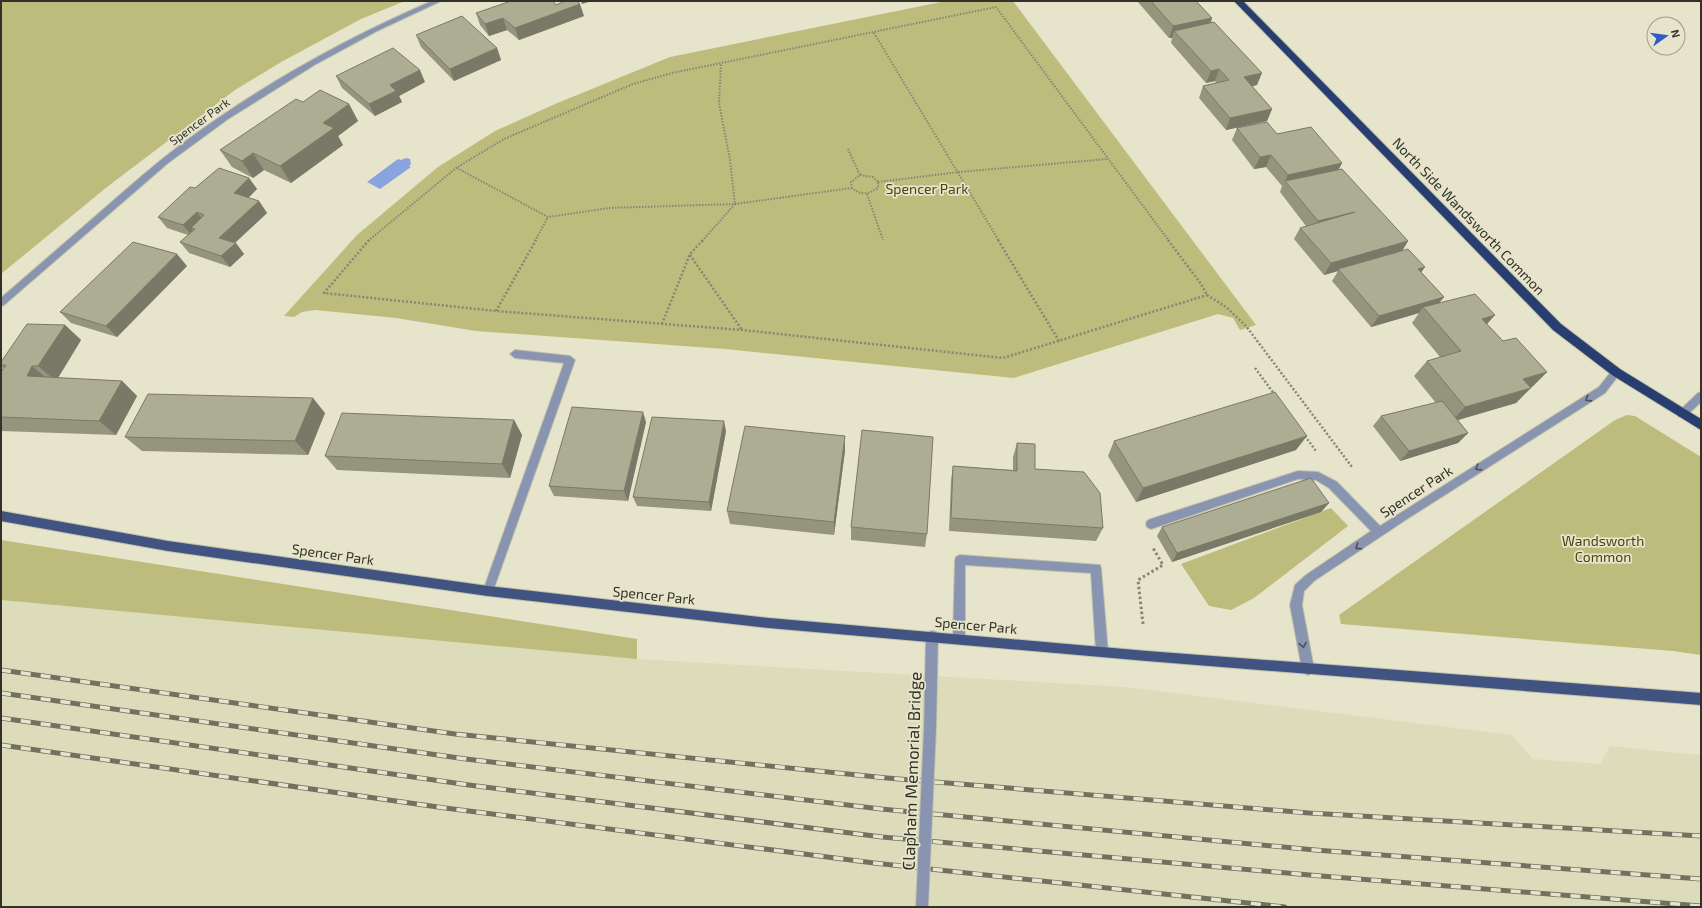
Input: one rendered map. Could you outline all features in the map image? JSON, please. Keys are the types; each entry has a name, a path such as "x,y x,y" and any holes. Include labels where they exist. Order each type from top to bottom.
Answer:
{"highway":[{"name":"North Side Wandsworth Common","path":"1238,1 1557,327 1616,372 1701,425"}],"main road":[{"name":"Spencer Park","path":"1,516 168,546 488,591 769,623 959,638 1102,652 1308,669 1701,699"}],"street":[{"name":"Spencer Park","path":"1,303 146,178 196,138 288,76 368,32 438,1"},
{"path":"488,591 570,360 515,354"},
{"name":"Spencer Park","path":"1308,669 1296,604 1299,589 1310,578 1379,532 1602,390 1616,372"},
{"path":"1682,414 1701,396"},
{"path":"1151,524 1298,475 1318,476 1333,485 1379,532"},
{"path":"959,638 960,560 1096,568 1102,652"},
{"name":"Clapham Memorial Bridge","path":"922,907 930,728 932,636"}],"path":[{"path":"1207,295 1003,358 742,330 496,311 324,293 371,237 456,168 504,139 633,84 672,73 996,7 1201,284 1207,295 1226,307 1246,326 1356,472"},
{"path":"874,33 959,172 1059,341"},
{"path":"662,324 690,254 735,204 730,160 719,103 721,63"},
{"path":"848,149 860,175"},
{"path":"878,182 959,172 1108,159"},
{"path":"456,168 548,217 609,208 735,204 852,188"},
{"path":"860,175 873,177 878,182 878,188 867,194 858,193 852,188 851,182 860,175"},
{"path":"867,194 883,240"},
{"path":"496,311 548,217"},
{"path":"690,254 742,330"},
{"path":"1255,368 1278,399"},
{"path":"1304,435 1327,465 1333,485"},
{"path":"1143,624 1138,580 1163,565 1146,535 1151,524"}],"shaded area":[{"path":"1,600 637,659 1126,687 1512,735 1533,759 1600,764 1610,746 1701,755 1701,907 1,907"}],"green space":[{"path":"1,1 405,1 361,19 283,61 235,90 107,187 1,274"},
{"name":"Spencer Park","path":"946,1 1013,1 1256,325 1240,330 1233,318 1218,314 1014,378 725,349 476,331 396,318 315,310 302,312 294,317 284,316 357,235 438,167 495,131 555,104 670,57"},
{"name":"Wandsworth Common","path":"1627,415 1635,416 1701,457 1701,655 1673,651 1341,624 1339,615 1615,420"},
{"path":"1331,508 1348,526 1254,598 1231,610 1209,606 1181,564"},
{"path":"1,540 637,639 637,659 1,600"}],"water":[{"path":"406,158 410,159 411,164 409,166 411,167 380,189 367,182 398,159 401,160"}],"building":[{"path":"511,1 553,1 556,5 565,1 577,1 580,4 515,28 503,18 485,24 476,13"},
{"path":"1151,1 1196,1 1212,18 1173,26"},
{"path":"462,16 497,48 450,69 416,35"},
{"path":"1214,22 1262,73 1244,77 1272,109 1230,118 1203,86 1229,80 1219,69 1211,71 1174,31"},
{"path":"393,48 420,70 390,85 396,91 369,104 336,76"},
{"path":"320,90 349,104 323,123 334,128 280,166 253,153 242,161 220,150 296,99 303,102"},
{"path":"1267,122 1277,134 1311,127 1342,163 1288,175 1271,155 1260,157 1237,128"},
{"path":"219,168 249,178 234,193 259,201 219,238 236,243 221,256 180,242 195,229 191,228 204,215 197,212 183,225 158,217 190,187 195,188"},
{"path":"1342,169 1408,241 1331,263 1300,228 1355,212 1318,221 1285,181"},
{"path":"133,242 177,254 106,326 60,312"},
{"path":"1408,249 1425,267 1418,269 1444,297 1379,316 1338,269"},
{"path":"1475,294 1495,315 1482,319 1503,341 1516,338 1547,372 1523,379 1531,388 1465,407 1427,361 1461,351 1423,307"},
{"path":"27,324 65,325 38,366 32,366 27,376 122,381 99,421 1,417 1,372 6,365 1,365 1,362"},
{"path":"1275,392 1307,436 1143,488 1114,441"},
{"path":"148,394 313,398 295,441 125,437"},
{"path":"1442,401 1468,433 1409,451 1381,416"},
{"path":"572,407 643,412 624,491 549,486"},
{"path":"342,413 514,420 502,464 325,456"},
{"path":"652,417 724,421 709,502 633,497"},
{"path":"745,426 845,436 834,522 727,511"},
{"path":"862,430 933,437 927,534 851,527"},
{"path":"1017,443 1035,444 1035,469 1084,472 1100,493 1103,528 951,518 953,466 1017,471"},
{"path":"1311,478 1329,503 1177,553 1162,527"}],"railway":[{"path":"1,670 455,734 887,778 1309,813 1701,836"},
{"path":"1,693 466,759 881,809 1315,850 1701,879"},
{"path":"1,718 469,785 882,837 1321,876 1701,906"},
{"path":"1,745 445,808 874,863 1285,907"}]}
